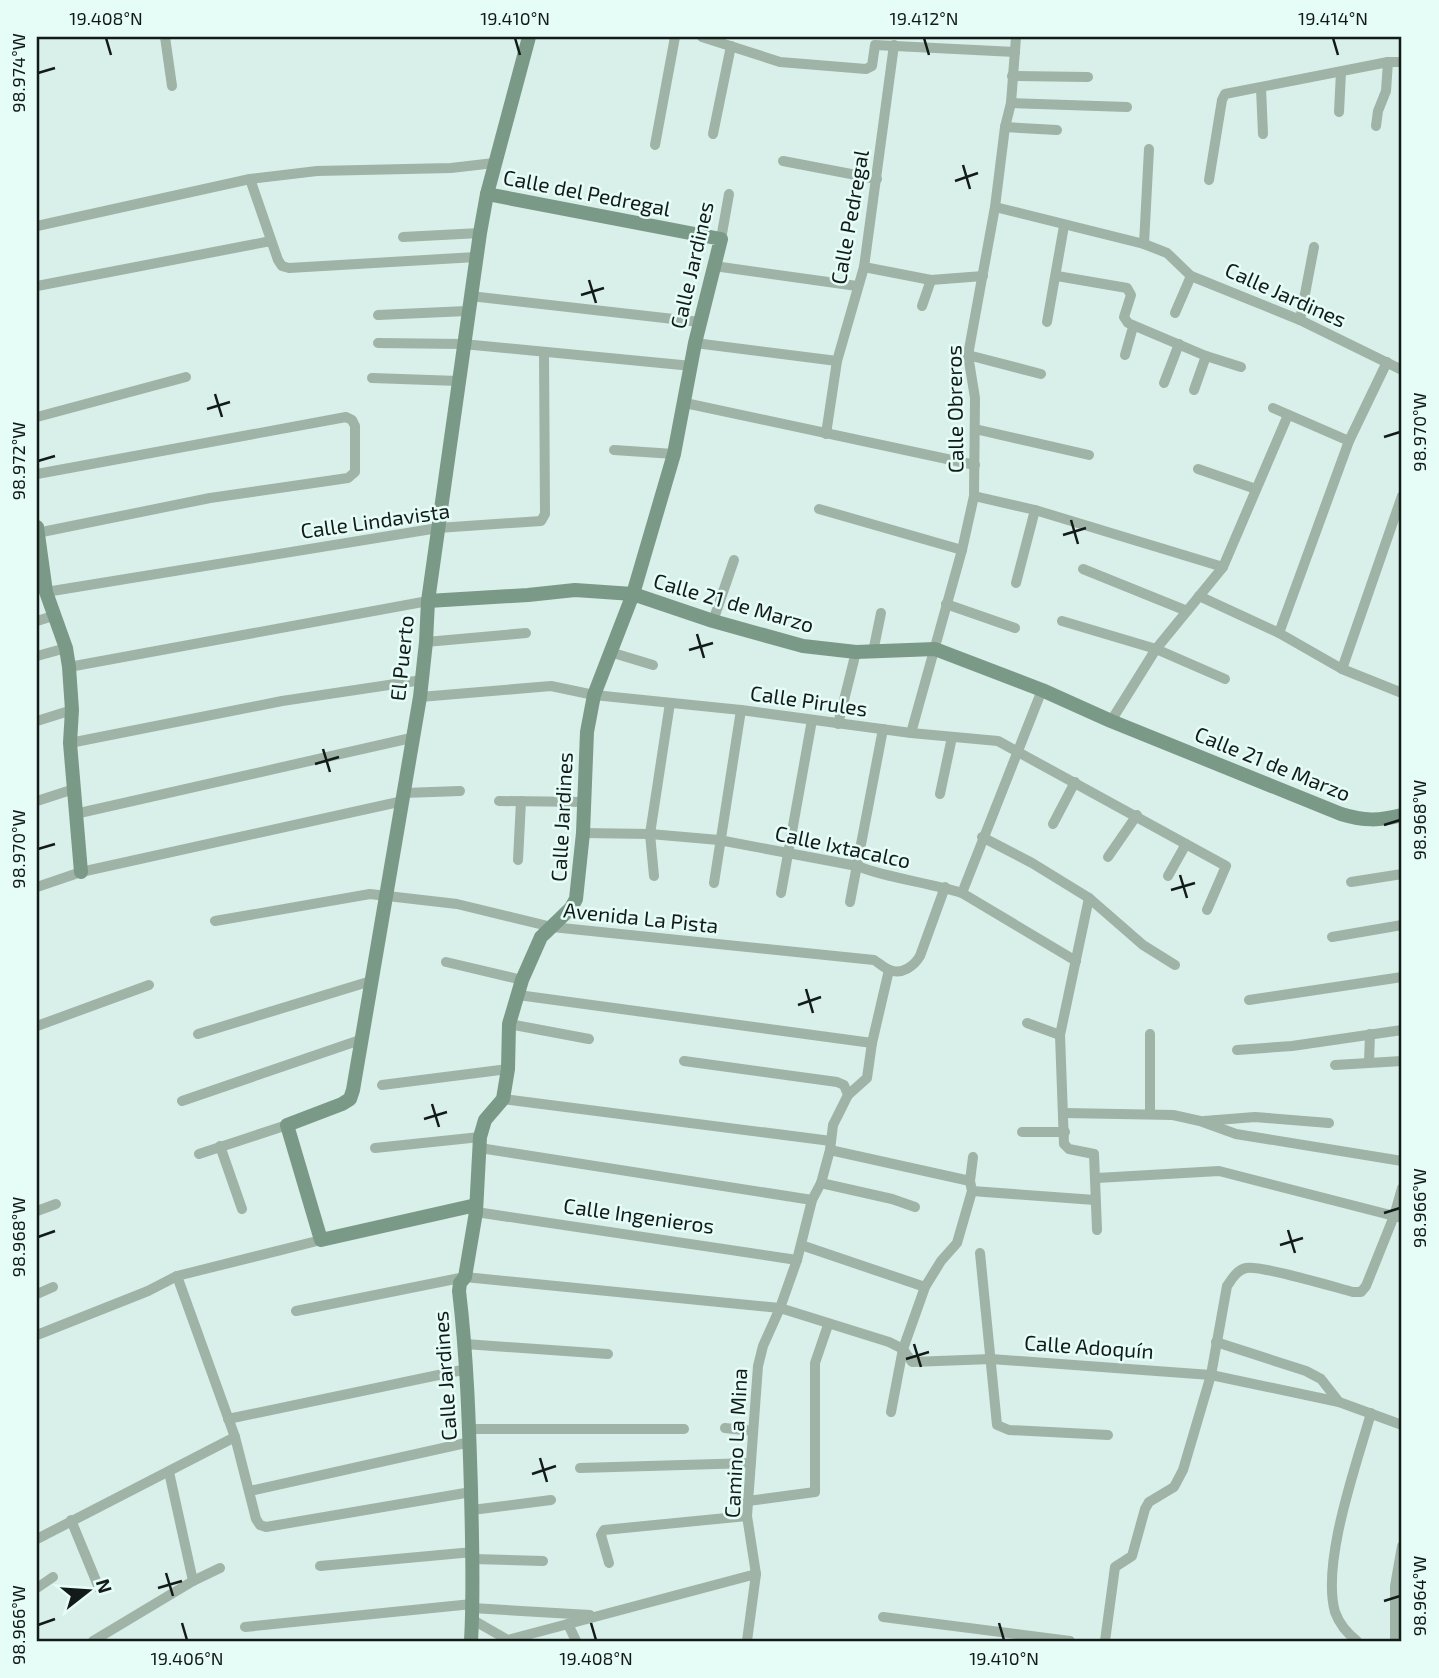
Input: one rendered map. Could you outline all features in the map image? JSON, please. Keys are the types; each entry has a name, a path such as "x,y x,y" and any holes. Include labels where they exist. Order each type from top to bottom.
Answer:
{"street":[{"path":"165,37 172,86"},
{"name":"El Puerto","path":"287,1125 350,1099 388,896 411,738 420,697 428,601 467,311 486,194 529,37"},
{"path":"655,145 675,37"},
{"path":"702,37 780,62 866,69 872,66 875,45 1015,52"},
{"name":"Calle Obreros","path":"911,733 962,550 974,496 975,398 968,355 995,207 1010,103 1016,37"},
{"name":"Calle Pedregal","path":"826,434 837,362 864,267 894,45"},
{"path":"713,134 732,46"},
{"path":"1209,180 1225,94 1388,62 1402,62"},
{"path":"1376,126 1378,111 1386,91 1388,62"},
{"path":"1339,112 1341,72"},
{"path":"1012,76 1088,78"},
{"path":"1261,88 1263,134"},
{"path":"1010,103 1128,107"},
{"path":"1005,127 1057,130"},
{"path":"1144,244 1149,149"},
{"path":"783,161 877,179"},
{"path":"37,226 250,180 317,171 451,168 494,163"},
{"path":"250,180 282,266 289,268 476,257"},
{"name":"Calle del Pedregal","path":"486,194 721,239"},
{"name":"Calle Jardines","path":"471,1641 473,1556 470,1435 465,1344 458,1291 465,1277 476,1208 480,1143 485,1120 503,1099 508,1069 509,1024 522,980 541,937 576,900 583,833 587,732 594,695 633,594 674,454 695,343 721,239 729,194"},
{"name":"Calle Jardines","path":"995,207 1144,244 1167,253 1191,276 1300,320 1402,370"},
{"path":"1047,322 1064,226"},
{"path":"403,237 480,233"},
{"path":"37,286 271,241"},
{"path":"1300,320 1314,247"},
{"path":"714,266 858,286"},
{"path":"864,267 932,280 982,276"},
{"path":"1057,276 1127,288 1131,295 1124,317 1133,327 1241,367"},
{"path":"1175,313 1191,276"},
{"path":"922,306 932,280"},
{"path":"470,296 700,322"},
{"path":"378,315 467,311"},
{"path":"1125,355 1133,327"},
{"path":"378,343 463,344 692,366"},
{"path":"695,343 837,362"},
{"path":"1164,383 1179,344"},
{"name":"Calle Lindavista","path":"46,592 438,528 544,520 544,352"},
{"path":"968,355 1041,374"},
{"path":"1194,390 1206,356"},
{"path":"1279,633 1349,441 1387,362"},
{"path":"37,417 186,377"},
{"path":"372,378 458,382"},
{"path":"685,403 975,465"},
{"path":"1273,408 1349,441"},
{"path":"1111,721 1156,649 1223,567 1289,415"},
{"path":"37,474 346,417 352,420 355,426 356,468 354,474 348,478 210,498 37,533"},
{"path":"975,429 1089,455"},
{"path":"614,450 674,454"},
{"path":"1198,469 1256,489"},
{"path":"974,496 1035,510 1223,567"},
{"path":"1342,670 1402,496"},
{"path":"819,509 962,550"},
{"path":"1016,583 1035,510"},
{"path":"37,527 46,592 66,648 69,667 72,709 70,743 81,872"},
{"path":"713,621 734,560"},
{"path":"1083,569 1187,611"},
{"name":"Calle 21 de Marzo","path":"69,667 428,601 575,590 633,594 713,621 803,646 856,652 935,649 1361,820 1380,821 1402,815"},
{"path":"1199,596 1279,633 1342,670 1402,693"},
{"path":"946,604 1015,628"},
{"path":"873,652 881,613"},
{"path":"37,621 53,616"},
{"path":"1062,621 1156,649 1225,679"},
{"path":"426,642 526,634"},
{"path":"37,656 66,648"},
{"path":"610,652 653,666"},
{"path":"838,724 856,652"},
{"path":"70,743 282,701 422,680"},
{"name":"Calle Pirules","path":"420,697 551,685 594,695 998,741 1017,749 1226,866 1207,909"},
{"path":"962,893 1042,690"},
{"path":"654,876 650,834 670,703"},
{"path":"37,721 72,709"},
{"path":"714,883 741,710"},
{"path":"781,893 812,720"},
{"path":"850,902 883,729"},
{"path":"940,794 952,737"},
{"path":"75,814 411,738"},
{"path":"1053,824 1075,782"},
{"path":"37,801 74,789"},
{"path":"37,887 81,872 403,797 460,791"},
{"path":"499,801 585,802"},
{"path":"518,860 521,802"},
{"path":"1108,857 1137,815"},
{"name":"Calle Ixtacalco","path":"583,833 650,834 719,841 857,866 872,872 945,887 962,893 1076,961"},
{"path":"982,837 1089,898 1143,945 1175,965"},
{"path":"1168,876 1186,844"},
{"path":"1351,882 1402,874"},
{"name":"Avenida La Pista","path":"215,921 370,894 457,904 552,927 874,960 889,970 906,970 915,966 920,956 945,887"},
{"path":"1089,898 1060,1035 1066,1148 1094,1154 1097,1230"},
{"path":"1332,937 1402,925"},
{"path":"446,962 522,980"},
{"path":"518,995 872,1043 889,970"},
{"path":"1249,1000 1402,977"},
{"path":"198,1034 370,981"},
{"path":"37,1026 149,985"},
{"path":"1027,1023 1060,1035"},
{"path":"509,1024 589,1039"},
{"path":"1237,1050 1292,1046 1402,1030"},
{"path":"1150,1034 1150,1113"},
{"path":"1369,1062 1370,1034"},
{"path":"181,1101 360,1040"},
{"name":"Camino La Mina","path":"747,1641 756,1574 747,1516 758,1366 763,1346 797,1260 812,1200 821,1183 831,1146 833,1125 848,1095 867,1078 872,1043"},
{"path":"1335,1065 1402,1061"},
{"path":"684,1062 837,1082 844,1084 848,1095"},
{"path":"382,1085 508,1069"},
{"path":"503,1099 831,1146 971,1186 1095,1200"},
{"path":"1064,1113 1173,1115 1236,1134 1402,1161"},
{"path":"1200,1121 1255,1117 1329,1123"},
{"path":"199,1154 287,1125 321,1240"},
{"path":"1022,1132 1065,1132"},
{"path":"375,1148 480,1143 812,1200"},
{"path":"220,1146 242,1209"},
{"path":"891,1412 903,1349 925,1287 957,1242 971,1186 973,1157"},
{"path":"1097,1178 1219,1171 1398,1217"},
{"path":"821,1183 915,1207"},
{"path":"1105,1641 1115,1567 1132,1556 1149,1502 1174,1487 1183,1470 1211,1376 1227,1286 1235,1274 1247,1268 1361,1292 1398,1217 1402,1188"},
{"path":"37,1211 56,1203"},
{"name":"Calle Ingenieros","path":"37,1335 148,1291 177,1276 321,1240 476,1208 797,1260"},
{"path":"801,1245 925,1287"},
{"path":"980,1253 997,1425 1009,1430 1108,1435"},
{"path":"177,1276 235,1437 256,1519 260,1525 266,1527 471,1492"},
{"name":"Calle Adoquín","path":"296,1311 465,1277 780,1308 888,1342 903,1349 912,1362 991,1359 1211,1376 1339,1402 1402,1425"},
{"path":"37,1294 53,1287"},
{"path":"748,1501 815,1492 815,1363 828,1325"},
{"path":"1216,1342 1306,1371 1321,1379 1339,1402"},
{"path":"465,1344 608,1354"},
{"path":"228,1419 467,1369"},
{"path":"1357,1641 1342,1625 1335,1611 1333,1568 1336,1538 1371,1413"},
{"path":"725,1428 753,1431"},
{"path":"250,1491 470,1435 684,1429"},
{"path":"37,1539 235,1437"},
{"path":"580,1468 751,1463"},
{"path":"169,1472 193,1581"},
{"path":"472,1510 551,1500"},
{"path":"608,1563 601,1531 747,1516"},
{"path":"71,1520 99,1588"},
{"path":"1395,1641 1395,1586 1402,1546"},
{"path":"320,1566 473,1556 543,1561"},
{"path":"93,1641 193,1581 220,1568"},
{"path":"472,1610 509,1641 756,1574"},
{"path":"37,1588 53,1577"},
{"path":"245,1627 472,1610 597,1616"},
{"path":"883,1617 1070,1641"},
{"path":"568,1624 576,1641"}]}
